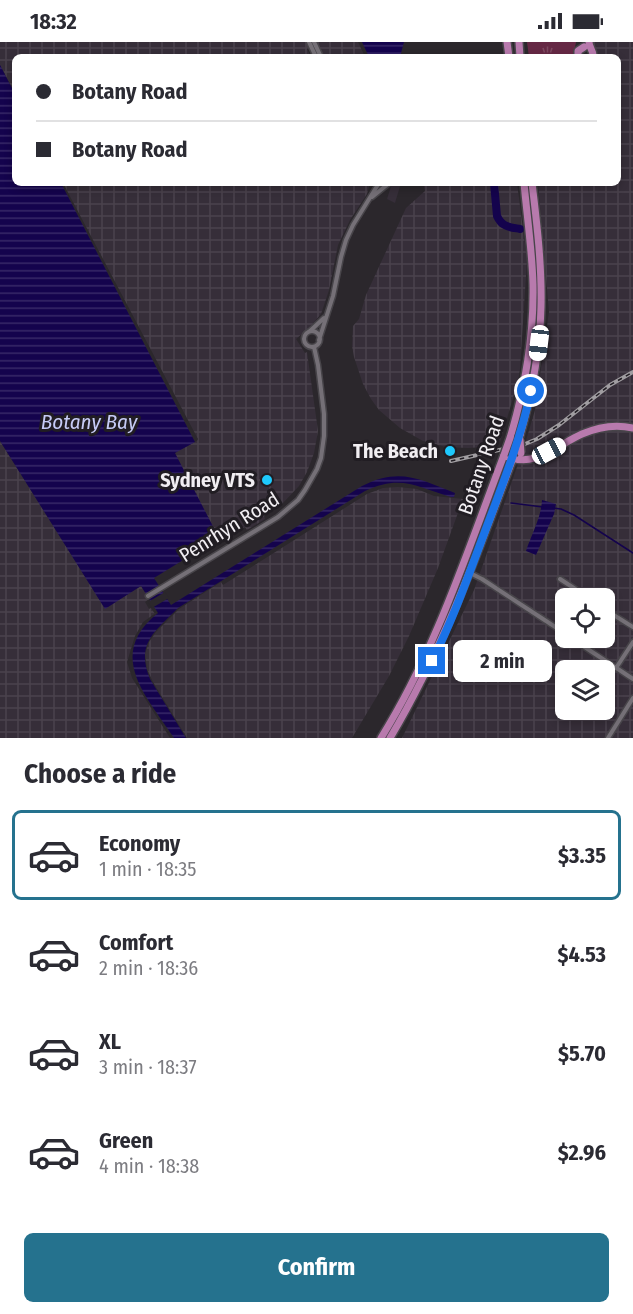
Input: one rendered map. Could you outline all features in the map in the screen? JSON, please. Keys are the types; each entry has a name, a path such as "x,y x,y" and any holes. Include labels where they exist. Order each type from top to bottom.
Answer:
{"main road":[{"name":"Botany Road","path":"390,738 436,653 470,573 508,457 510,438 522,395 531,338 532,260 521,186"},
{"name":"Botany Road","path":"381,738 413,680 443,618 508,457 520,435 528,407 538,351 541,317 540,264 532,186"},
{"path":"508,457 518,461 530,460 596,429 617,426 633,428"},
{"path":"520,435 520,447 525,456 549,451"}],"street":[{"path":"314,347 319,340 327,315 341,257 353,225 378,186"},
{"path":"369,200 385,186"},
{"path":"319,340 317,334 310,332 327,315"},
{"name":"Penrhyn Road","path":"148,596 278,517 298,500 305,490 321,458 324,436 324,414 318,365 314,347 308,346 304,341 305,335 310,332"},
{"path":"461,570 482,579 555,627"},
{"path":"560,579 574,588"},
{"path":"615,616 633,627"},
{"path":"616,668 633,642"},
{"path":"586,648 633,679"},
{"path":"608,738 633,698"}],"shaded area":[{"path":"0,42 307,42 310,47 307,49 310,54 12,54 12,87 0,65"},
{"path":"316,42 358,42 364,54 322,54"},
{"path":"591,42 633,42 633,738 402,738 474,590 535,410 549,312 538,186 621,186 621,54 595,54 596,50"},
{"path":"65,186 369,186 367,194 350,220 338,245 329,290 321,314 296,339 305,353 307,352 318,431 314,453 299,486 282,504 264,516 265,519 247,530 245,527 233,535 231,532 219,539 174,453 198,439"},
{"path":"391,186 400,186 395,203 387,199"},
{"path":"424,186 517,186 527,260 520,369 500,442 484,447 446,447 423,441 400,428 379,410 371,399 354,357 353,326 359,319 366,295 406,208 425,191"},
{"path":"0,441 105,608 141,586 149,599 145,602 155,614 143,622 135,636 127,662 132,678 170,738 0,738"},
{"path":"383,488 417,489 434,496 463,499 438,568 409,636 389,676 352,738 187,738 147,669 145,654 156,632 179,609 221,582 223,585 367,494"}],"green space":[{"path":"527,42 576,42 574,54 529,54"}],"water":[{"path":"362,42 404,42 401,54 368,54"},
{"name":"Botany Bay","path":"0,65 12,88 12,186 63,186 195,442 175,453 219,538 154,578 171,605 375,480 398,476 409,477 455,493 454,497 451,497 418,486 399,483 389,483 365,491 178,608 150,639 145,656 150,679 186,738 174,738 143,692 136,676 133,660 134,644 142,629 158,613 141,586 105,609 0,441"},
{"path":"542,500 556,504 536,555 526,551 538,519"}],"pier":[{"path":"165,592 169,598 152,608 148,602"}],"waterway":[{"path":"494,186 499,220 506,226 520,229"},
{"path":"511,503 543,507"},
{"path":"553,508 574,515 633,553"}],"railway":[{"path":"451,461 525,444 537,439 559,425 610,385 633,372"}],"place":[{"name":"The Beach","path":"450,451"},
{"name":"Sydney VTS","path":"267,480"}],"route":[{"path":"432,661 464,587 512,459 531,391"}]}
